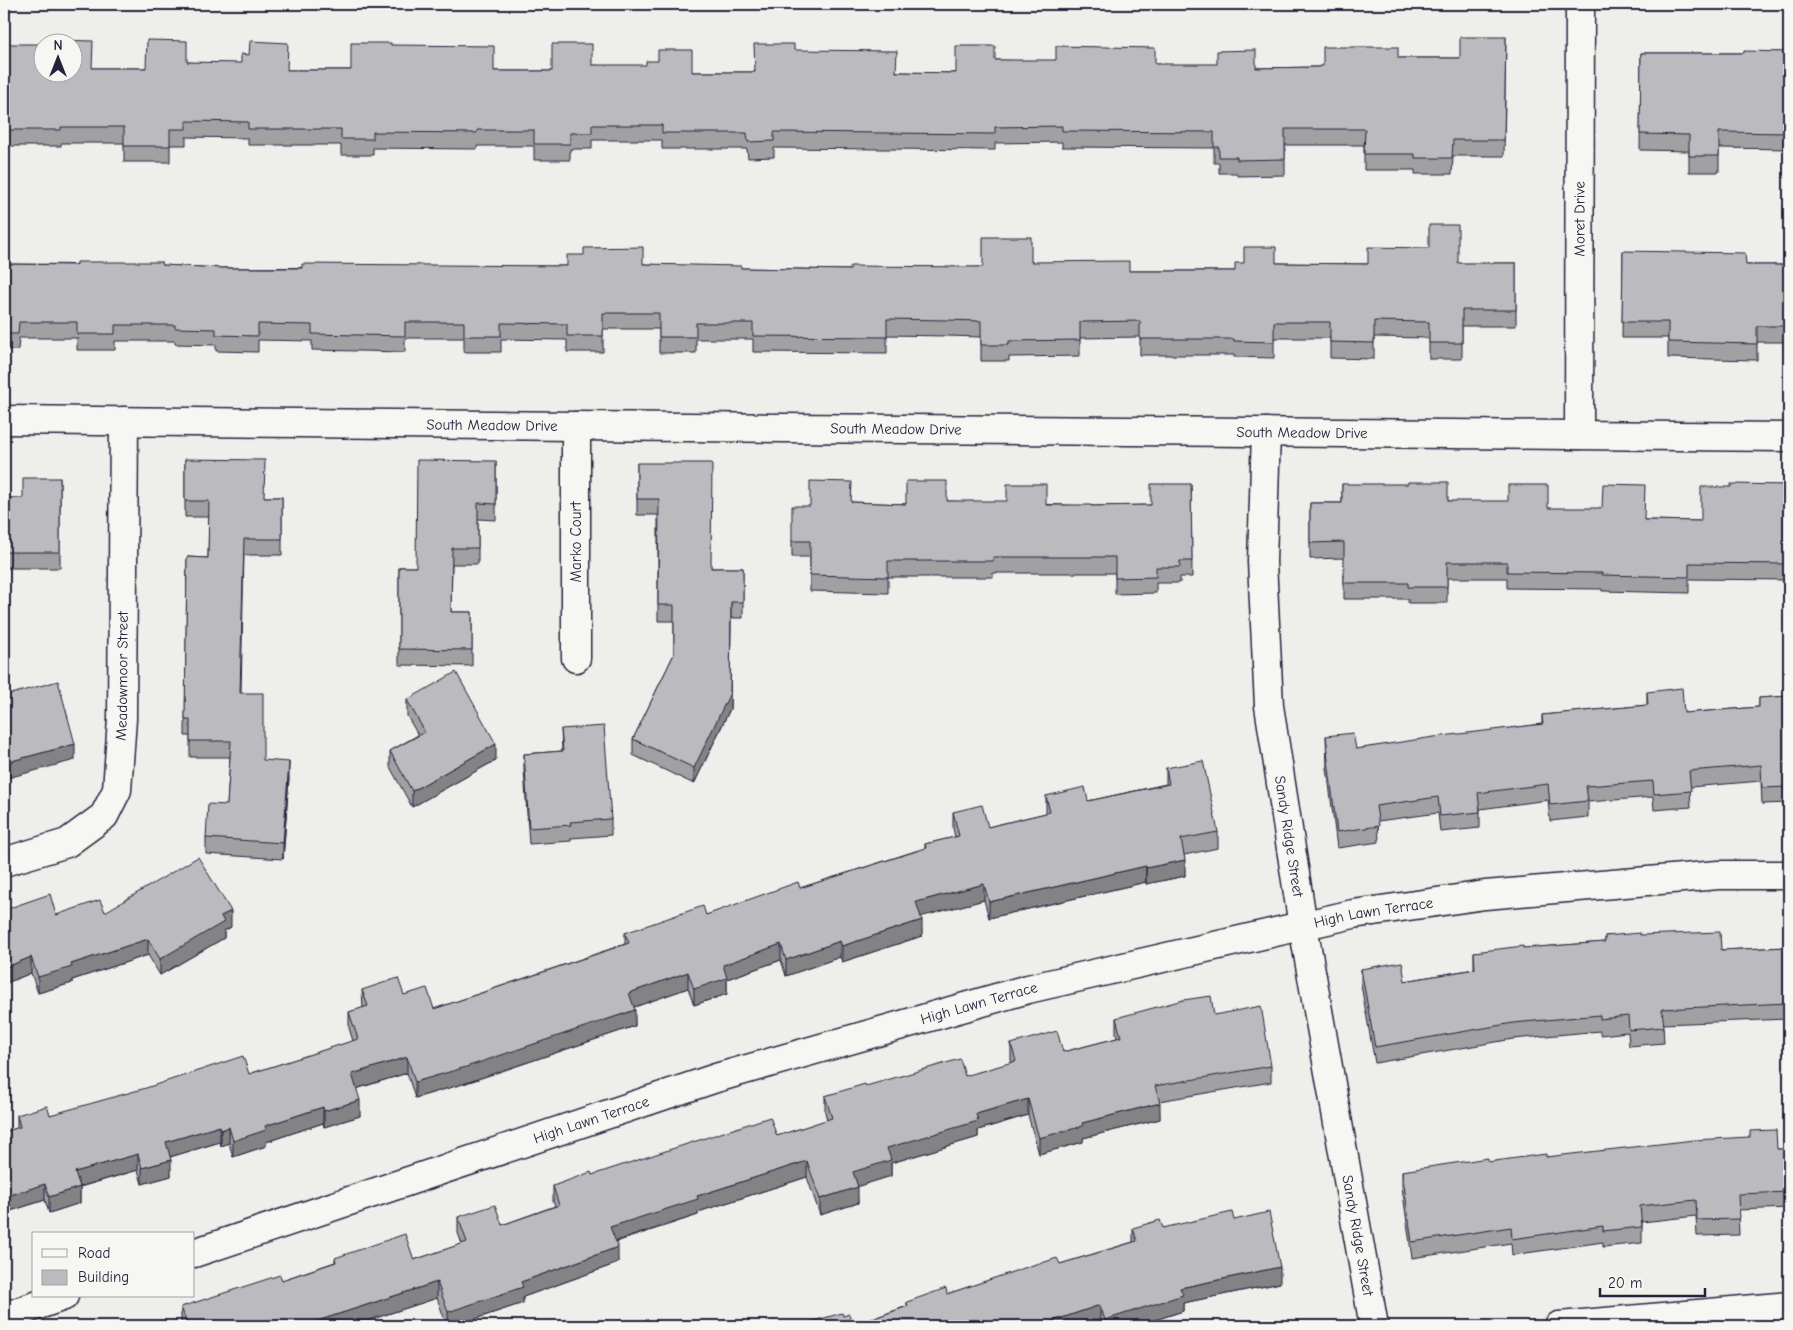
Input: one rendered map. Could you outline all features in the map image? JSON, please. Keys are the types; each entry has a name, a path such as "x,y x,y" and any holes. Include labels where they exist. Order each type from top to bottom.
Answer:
{"street":[{"name":"Moret Drive","path":"1579,435 1580,4"},
{"name":"South Meadow Drive","path":"4,420 1789,437"},
{"name":"Meadowmoor Street","path":"4,862 67,844 104,816 117,790 122,720 124,421"},
{"name":"Marko Court","path":"576,426 576,658"},
{"name":"Sandy Ridge Street","path":"1266,432 1262,562 1269,706 1303,926 1374,1326"},
{"name":"High Lawn Terrace","path":"195,1253 716,1078 1028,989 1353,914 1485,895 1718,875 1789,875"},
{"path":"4,1316 58,1298"},
{"path":"1559,1326 1789,1306"}],"building":[{"path":"1460,37 1506,37 1504,140 1453,140 1452,158 1415,158 1415,154 1364,154 1365,129 1285,129 1285,159 1237,160 1237,157 1219,157 1219,147 1214,147 1214,132 1062,131 1062,126 995,127 995,134 774,132 774,141 748,142 747,133 662,133 662,125 592,125 592,133 570,133 570,144 534,144 534,130 477,130 477,133 373,132 373,139 341,139 341,129 248,129 248,122 186,121 186,129 170,129 170,146 124,146 124,127 61,127 61,130 4,130 4,44 32,44 32,82 82,82 82,41 93,41 92,68 146,68 147,40 187,41 187,62 241,63 241,54 249,55 250,41 288,43 287,70 351,70 351,43 494,46 494,71 552,71 552,44 592,44 592,65 646,65 646,61 658,61 658,50 692,50 692,72 755,72 754,44 794,44 794,50 897,51 896,72 956,73 956,46 995,46 995,60 1056,60 1056,46 1155,48 1155,64 1217,64 1217,51 1256,50 1256,68 1320,67 1323,66 1323,47 1398,47 1398,58 1460,58"},
{"path":"1744,51 1789,52 1789,133 1719,132 1719,156 1689,156 1689,135 1640,134 1641,53 1744,53"},
{"path":"1429,225 1458,225 1458,263 1516,263 1516,310 1462,310 1462,343 1429,343 1429,322 1374,321 1374,343 1330,342 1330,322 1274,322 1274,342 1234,341 1234,339 1140,339 1140,321 1080,322 1080,340 1009,341 1009,345 981,345 981,321 947,320 887,319 887,337 753,336 753,323 696,323 696,337 659,337 659,313 603,313 603,336 567,336 567,324 501,323 501,336 464,336 464,322 405,322 405,336 312,334 312,325 258,324 258,336 216,335 216,329 175,328 175,325 115,325 115,334 77,334 77,322 19,322 18,334 4,334 4,264 77,265 77,262 162,262 162,265 221,268 302,268 302,264 567,266 567,255 584,255 584,248 643,247 643,264 850,270 850,266 983,267 983,237 1031,237 1031,262 1129,261 1129,271 1235,271 1235,263 1244,263 1244,247 1276,247 1276,263 1368,264 1368,247 1429,248"},
{"path":"1623,251 1745,253 1746,265 1789,265 1789,326 1757,326 1757,344 1668,342 1668,322 1622,322"},
{"path":"185,459 265,460 264,497 282,497 282,539 244,539 240,693 263,693 263,760 289,762 283,843 206,838 208,804 227,805 231,741 190,741 190,720 185,720 187,557 208,558 209,501 185,501"},
{"path":"417,460 496,461 496,504 478,503 478,548 452,548 451,612 472,612 472,650 399,649 399,567 416,567"},
{"path":"637,463 712,463 711,568 743,568 743,602 731,602 730,693 694,768 633,739 674,654 674,605 658,605 659,499 637,499"},
{"path":"23,478 60,478 60,552 4,552 4,498 23,498"},
{"path":"810,481 852,482 851,502 906,504 906,481 947,481 947,501 1007,501 1007,484 1046,484 1046,505 1091,506 1151,505 1151,484 1191,484 1192,561 1180,561 1180,567 1156,567 1156,577 1115,578 1115,557 993,557 993,561 888,561 888,577 810,575 810,541 792,541 792,506 810,506"},
{"path":"1408,482 1448,482 1448,501 1508,501 1508,485 1548,485 1548,508 1602,508 1603,484 1645,485 1644,520 1701,521 1701,487 1731,487 1731,484 1789,485 1789,564 1689,563 1689,577 1602,575 1602,573 1507,572 1507,562 1447,562 1447,587 1408,587 1408,583 1344,583 1344,542 1310,543 1310,503 1342,503 1342,484 1408,484"},
{"path":"456,672 496,744 412,791 390,751 425,732 407,700"},
{"path":"58,681 75,744 4,763 4,696"},
{"path":"1682,688 1684,713 1759,707 1759,698 1789,696 1789,787 1762,788 1761,765 1689,771 1691,791 1654,794 1653,781 1586,786 1588,801 1550,805 1548,784 1478,793 1480,812 1440,816 1438,797 1376,806 1379,826 1337,832 1326,736 1353,733 1356,749 1434,737 1543,724 1542,715 1648,705 1647,692"},
{"path":"604,726 611,819 570,822 571,825 529,828 524,754 563,751 561,729"},
{"path":"1203,761 1218,832 1181,839 1185,860 1146,868 1146,866 989,902 984,884 916,902 922,920 842,946 840,941 786,960 781,944 723,965 727,978 694,989 688,972 629,993 635,1010 466,1067 415,1082 407,1057 352,1074 360,1100 324,1111 323,1107 265,1126 266,1130 233,1141 229,1127 221,1130 220,1126 166,1142 171,1160 142,1168 138,1154 75,1172 80,1187 49,1197 45,1184 4,1197 4,1132 20,1127 17,1115 47,1106 50,1115 146,1088 243,1056 249,1074 358,1039 349,1012 368,1006 362,990 398,978 404,995 427,988 434,1009 629,943 625,933 703,906 706,915 798,882 800,888 926,848 925,844 959,836 953,812 982,805 988,827 1050,812 1046,796 1085,787 1088,801 1169,784 1166,768"},
{"path":"198,857 231,911 221,916 224,922 160,959 148,939 71,964 72,967 38,977 31,957 4,968 4,910 50,894 56,915 100,900 105,912"},
{"path":"1786,928 1789,928 1789,1011 1788,1003 1662,1009 1664,1027 1629,1030 1628,1016 1600,1019 1600,1015 1513,1023 1375,1047 1361,969 1402,962 1405,981 1475,969 1474,952 1523,946 1523,948 1605,942 1605,936 1640,933 1640,935 1720,932 1721,950 1787,947"},
{"path":"1211,996 1214,1015 1261,1006 1271,1066 1155,1086 1160,1103 1082,1123 1083,1126 1039,1138 1028,1099 976,1114 978,1121 887,1148 891,1160 853,1172 858,1187 820,1199 807,1161 697,1196 698,1199 610,1227 618,1247 521,1282 523,1287 448,1312 437,1282 308,1324 309,1326 188,1326 181,1307 280,1275 282,1280 336,1262 335,1258 405,1234 414,1260 467,1242 458,1217 495,1205 502,1225 559,1205 553,1186 591,1172 592,1175 770,1117 777,1136 832,1118 825,1096 960,1059 965,1076 1016,1061 1011,1044 1057,1031 1063,1052 1121,1037 1116,1018 1183,1000"},
{"path":"1776,1130 1777,1149 1789,1149 1789,1192 1738,1194 1739,1219 1697,1220 1696,1200 1640,1206 1642,1227 1603,1231 1603,1226 1512,1239 1511,1227 1412,1242 1402,1171 1488,1158 1488,1162 1546,1154 1546,1157 1694,1140 1750,1137 1750,1131"},
{"path":"1232,1212 1234,1220 1269,1212 1280,1267 1180,1288 1183,1295 1105,1320 1100,1305 1038,1326 852,1326 908,1306 907,1302 946,1288 947,1294 1039,1263 1057,1258 1060,1264 1137,1241 1133,1228 1160,1220 1163,1228"},
{"path":"842,1313 843,1316 849,1314 852,1326 796,1326"}]}
